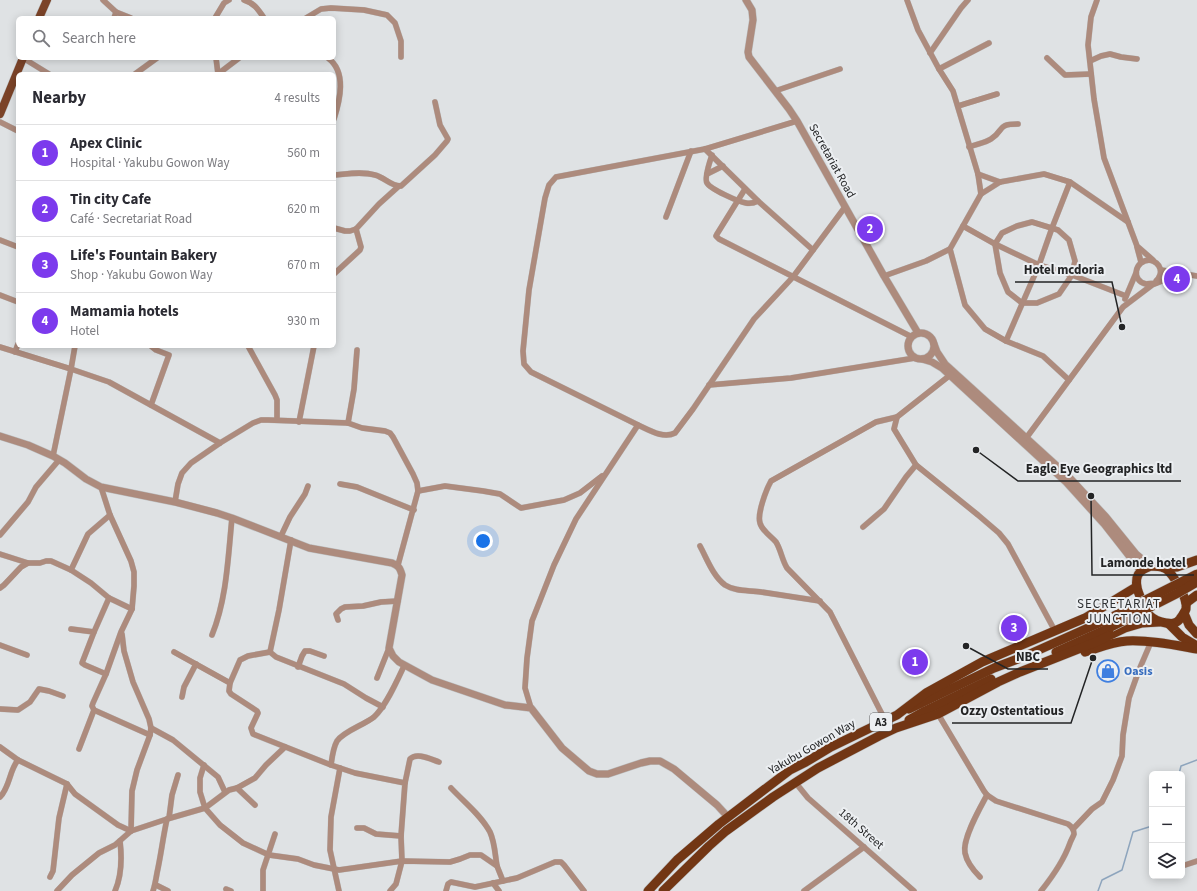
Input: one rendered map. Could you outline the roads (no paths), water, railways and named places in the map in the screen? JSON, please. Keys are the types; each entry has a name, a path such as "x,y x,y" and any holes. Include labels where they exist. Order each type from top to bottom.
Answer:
{"highway":[{"path":"1164,568 1171,574 1184,595 1186,603 1186,609 1177,622 1169,624 1153,619 1136,587 1142,565 1164,568 1177,567 1197,560"},
{"path":"896,728 925,711 1014,668 1062,649 1197,574"},
{"path":"897,715 994,668 1109,623 1178,593 1197,582"},
{"name":"Yakubu Gowon Way","path":"648,891 677,860 728,817 790,770 831,746 897,715 926,692 982,662 1085,618 1136,587"},
{"path":"1186,603 1197,595"},
{"path":"1184,613 1189,625 1197,634"},
{"name":"Yakubu Gowon Way","path":"663,891 726,831 795,782 850,751 896,728 938,714 1003,680 1096,642 1125,628 1142,623 1159,622"},
{"path":"1169,624 1182,637 1197,648"},
{"path":"964,700 1079,654 1106,645 1125,642 1151,642 1197,648"}],"main road":[{"path":"40,16 47,0"},
{"path":"17,72 22,60"},
{"path":"0,114 16,75"}],"street":[{"path":"103,0 115,15"},
{"path":"216,16 224,3 229,0"},
{"path":"244,0 257,7 263,16"},
{"name":"Secretariat Road","path":"746,0 752,10 753,20 748,57 789,108 797,121 884,276 915,335"},
{"path":"907,0 918,30 939,69 953,90 978,174 981,194"},
{"path":"930,53 968,0"},
{"path":"1098,0 1091,17 1088,45 1094,99 1104,158 1137,246 1141,262"},
{"path":"309,16 321,9 331,8 364,10 387,16 395,23 401,41 401,57"},
{"path":"939,69 989,43"},
{"path":"1090,61 1110,54 1137,59"},
{"path":"1047,58 1065,75 1091,74"},
{"path":"26,60 46,72"},
{"path":"137,72 154,60"},
{"path":"216,60 218,72"},
{"path":"221,72 236,60"},
{"path":"330,60 337,67 341,88 336,112"},
{"path":"775,91 840,69"},
{"path":"958,106 997,94"},
{"path":"336,228 350,231 356,228 379,204 435,156 447,141 448,139 440,125 435,102"},
{"path":"797,121 705,148 556,177 549,185 545,198 529,290 523,351 524,364 531,372 638,425 665,436 675,433 754,319 793,277 845,207"},
{"path":"0,122 16,130"},
{"path":"969,147 991,139 1003,126 1008,124 1018,124"},
{"path":"705,148 745,189 813,250"},
{"path":"666,217 691,151"},
{"path":"712,155 706,179 707,184 712,188 745,203 758,201"},
{"path":"707,174 722,166"},
{"path":"336,175 368,173 376,175 399,186"},
{"path":"978,174 1000,182"},
{"path":"884,276 926,261 950,249 981,194 1000,182 1044,174 1070,182 1128,222"},
{"path":"1006,341 1040,265 1052,228 1070,182"},
{"path":"745,189 717,234 716,236 718,239 793,277 915,335"},
{"path":"1032,222 1052,228 1058,230 1069,240 1075,261 1072,275 1059,294 1037,303 1022,303 1008,292 1000,273 995,244 1002,233 1017,226 1032,222"},
{"path":"963,226 995,244 1040,265 1072,275 1126,296"},
{"path":"336,272 360,250 361,247 356,228"},
{"path":"0,240 16,246"},
{"path":"1025,440 1123,307 1156,283 1161,270 1158,264 1137,246"},
{"path":"950,249 965,305 985,329 1006,341 1043,356 1069,380"},
{"path":"1123,307 1136,273 1136,269 1141,262 1153,260"},
{"path":"1161,270 1197,276"},
{"path":"1136,273 1138,278 1144,283 1148,284 1156,283 1182,273"},
{"path":"0,294 16,301"},
{"path":"1025,440 945,364 929,336 923,333 915,335 908,342 909,353 918,359 942,368 949,376 1025,440 1055,464 1081,489 1142,565"},
{"path":"709,385 791,378 929,357 934,348 934,344"},
{"path":"0,347 110,382 220,443"},
{"path":"15,352 16,348"},
{"path":"0,535 28,502 36,487 56,458 75,348"},
{"path":"152,405 169,355 154,348"},
{"path":"249,348 277,400 277,420"},
{"path":"299,422 314,348"},
{"path":"348,423 354,389 358,350"},
{"path":"885,720 830,612 786,568 781,551 759,522 759,514 769,484 773,479 876,422 897,417 949,376"},
{"path":"897,417 894,429 916,465 999,533 1008,544 1055,630"},
{"path":"175,502 178,484 182,473 191,463 220,443 253,423 261,420 348,423 362,428 390,433 413,474 418,491 398,565 402,575 389,648 377,678"},
{"path":"638,425 576,519 554,566 532,621 527,658 526,688 531,708 562,748 589,771 597,774 608,774 642,763 660,761 674,769 717,805 728,817"},
{"path":"0,436 28,445 56,458 86,479 101,487 175,502 232,518 309,548 398,565"},
{"path":"863,527 884,509 916,465"},
{"path":"418,491 445,486 483,490 500,494 521,508 564,500 580,492 606,473"},
{"path":"340,484 357,487 414,510"},
{"path":"281,536 308,486"},
{"path":"79,749 94,710 92,706 93,703 106,674 121,632 132,609 134,572 128,554 110,515 101,487"},
{"path":"71,570 88,534 110,515"},
{"path":"212,635 218,621 223,600 232,518"},
{"path":"270,652 291,540"},
{"path":"700,546 719,579 726,585 736,590 751,590 820,601"},
{"path":"0,554 28,563 46,561 51,562 71,570 109,598 132,609"},
{"path":"0,588 21,567 28,563"},
{"path":"106,674 82,663 109,598"},
{"path":"338,620 336,614 345,607 363,606 381,602 398,602"},
{"path":"71,629 94,632"},
{"path":"121,632 124,651 133,682 144,706 151,728 150,735 137,770 132,791 131,831"},
{"path":"1073,829 1092,809 1102,802 1113,780 1122,756 1123,735 1129,698 1151,642"},
{"path":"0,645 27,655"},
{"path":"389,648 393,656 404,666 432,680 505,704 531,708"},
{"path":"298,666 306,651 310,650 324,656"},
{"path":"174,652 230,683"},
{"path":"270,652 276,657 344,684 382,706"},
{"path":"270,652 248,656 240,660 230,683 229,691 257,711 258,714 251,728 253,734 340,768 367,776 405,782"},
{"path":"182,696 184,687 196,664"},
{"path":"331,765 337,741 374,717 382,706 404,666"},
{"path":"0,710 18,710 30,702 38,689 63,696"},
{"path":"94,710 150,735"},
{"path":"938,714 987,795 996,801 1068,824 1073,829 1074,834 1066,854 1048,883 1041,891"},
{"path":"151,728 173,740 218,777 225,792"},
{"path":"0,747 18,760 67,784 74,794 118,825 131,831"},
{"path":"57,891 72,875 99,853 120,841 131,831 168,818 205,808 225,792 237,788 255,778 284,747"},
{"path":"390,891 396,884 402,860 401,836 405,782 410,759 412,756 416,756 439,762"},
{"path":"0,798 6,789 10,774 18,760"},
{"path":"204,765 200,778 200,792 205,808 220,825 243,843 269,855 298,859 314,865 339,870 402,860 450,862 470,855 480,855 497,866"},
{"path":"339,891 330,850 330,821 340,768"},
{"path":"153,891 156,885 163,835 178,775"},
{"name":"18th Street","path":"795,782 808,798 914,891"},
{"path":"50,877 53,871 59,818 67,784"},
{"path":"237,788 255,805"},
{"path":"451,788 482,820 490,833 494,844 497,866 503,881"},
{"path":"980,877 967,860 964,853 964,846 968,833 987,795"},
{"path":"357,828 364,828 376,834 401,836"},
{"path":"263,891 263,870 275,834"},
{"path":"115,891 122,865 120,841"},
{"path":"804,891 864,847"},
{"path":"1185,865 1197,861"},
{"path":"446,891 448,884 451,882 476,887 517,878 555,862 560,862 584,891"},
{"path":"493,883 499,891"},
{"path":"156,885 168,891"}],"waterway":[{"path":"1180,771 1181,766 1197,760"},
{"path":"1098,891 1102,880 1122,870 1133,832 1149,827"}],"place":[{"name":"Tin city Cafe","path":"870,229"},
{"name":"Mamamia hotels","path":"1177,279"},
{"name":"Hotel mcdoria","path":"1122,327"},
{"name":"Eagle Eye Geographics ltd","path":"976,450"},
{"name":"Lamonde hotel","path":"1091,496"},
{"name":"Life's Fountain Bakery","path":"1014,628"},
{"name":"NBC","path":"966,646"},
{"name":"Ozzy Ostentatious","path":"1093,658"},
{"name":"Apex Clinic","path":"915,662"},
{"name":"Oasis","path":"1108,671"}],"district":[{"name":"SECRETARIAT JUNCTION","path":"1119,612"}]}
